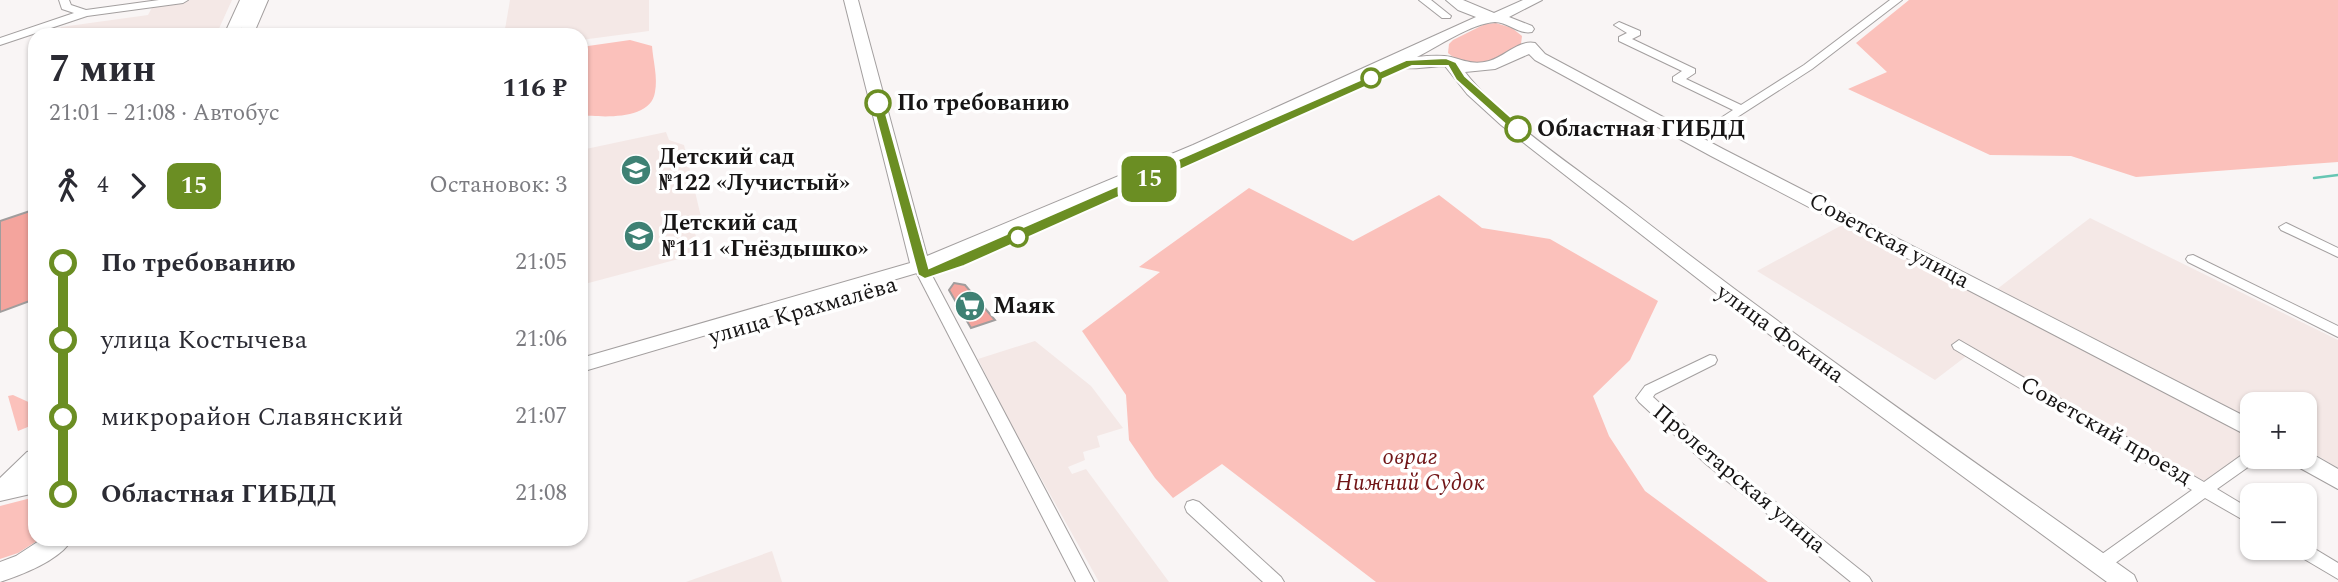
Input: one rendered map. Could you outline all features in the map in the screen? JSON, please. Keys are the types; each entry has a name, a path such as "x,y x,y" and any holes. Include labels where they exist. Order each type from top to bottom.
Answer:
{"main road":[{"path":"234,28 247,0"},
{"path":"249,28 261,0"},
{"path":"851,0 922,271"},
{"path":"1443,0 1462,16 1464,21 1458,30"},
{"name":"Советская улица","path":"1453,0 1477,15 1507,20 1529,37 1540,57 1694,141 2130,363 2240,423"},
{"path":"1495,18 1535,0"},
{"path":"1529,37 1523,14 1551,0"},
{"name":"улица Крахмалёва","path":"588,372 922,271 1390,63 1475,22 1495,18"},
{"name":"улица Крахмалёва","path":"588,363 959,263 1397,67 1419,61 1488,68 1529,37"},
{"path":"1441,39 1437,51 1449,63"},
{"name":"улица Фокина","path":"1449,63 1460,78 1502,116 1703,278 2125,582"},
{"path":"0,493 28,464"},
{"path":"2317,468 2338,480"},
{"path":"0,493 28,486"},
{"path":"0,572 50,546"},
{"path":"18,582 51,546"}],"street":[{"path":"64,0 66,7 85,13"},
{"path":"41,28 85,13 183,0"},
{"path":"1424,0 1446,16"},
{"path":"1694,141 1808,67 1897,0"},
{"path":"1619,25 1636,33 1623,39 1691,71 1677,79 1742,110"},
{"path":"0,42 28,32"},
{"path":"2286,227 2338,253"},
{"path":"2193,259 2338,332"},
{"path":"922,271 1085,582"},
{"name":"Советский проезд","path":"1959,345 2240,510"},
{"name":"Пролетарская улица","path":"1710,360 1650,390 1644,398 1712,460 1863,582"},
{"path":"2101,564 2240,465"},
{"path":"1193,508 1275,582"},
{"path":"2317,559 2338,572"}],"shaded area":[{"path":"188,0 232,0 219,28 60,28 148,15 154,4"},
{"path":"510,0 649,0 649,31 588,39 588,28 505,28"},
{"path":"666,132 669,140 684,145 701,217 691,220 701,253 588,283 588,149"},
{"path":"2090,218 2338,340 2338,468 2317,455 2317,392 2240,392 2240,456 2208,483 1973,351 1935,380 1757,271 1844,224 1988,296"},
{"path":"1035,341 1091,386 1123,428 1097,436 1100,447 1083,452 1085,460 1068,467 1072,474 1086,469 1169,582 1099,582 1008,419 978,359"},
{"path":"772,551 782,582 686,582"}],"green space":[{"path":"1909,0 2338,0 2338,162 2136,177 2071,156 1990,155 1848,89 1887,72 1856,43"},
{"path":"1496,23 1512,28 1522,36 1521,44 1504,55 1485,62 1466,62 1448,53 1449,44 1453,40 1485,24"},
{"path":"630,40 652,46 655,92 645,108 624,115 588,115 588,46"},
{"name":"овраг Нижний Судок","path":"1249,188 1353,241 1439,195 1482,228 1550,239 1658,301 1630,360 1593,396 1609,436 1645,491 1768,582 1376,582 1222,464 1173,498 1155,478 1129,440 1126,395 1082,331 1160,272 1139,267"},
{"path":"13,395 28,402 28,427 18,431 8,396"},
{"path":"28,499 29,546 0,559 0,506"}],"building":[{"path":"28,212 28,302 0,312 0,221"},
{"name":"Маяк","path":"954,283 965,285 995,320 971,328 949,290"}],"waterway":[{"path":"2314,178 2338,175"}],"bus line":[{"name":"15","path":"878,103 920,266 925,275 959,263 1410,62 1446,61 1452,64 1460,78 1518,129"}],"place":[{"name":"По требованию","path":"878,103"},
{"name":"Областная ГИБДД","path":"1518,129"},
{"name":"Детский сад №122 «Лучистый»","path":"636,170"},
{"name":"Детский сад №111 «Гнёздышко»","path":"639,236"},
{"name":"Маяк","path":"970,306"}]}
